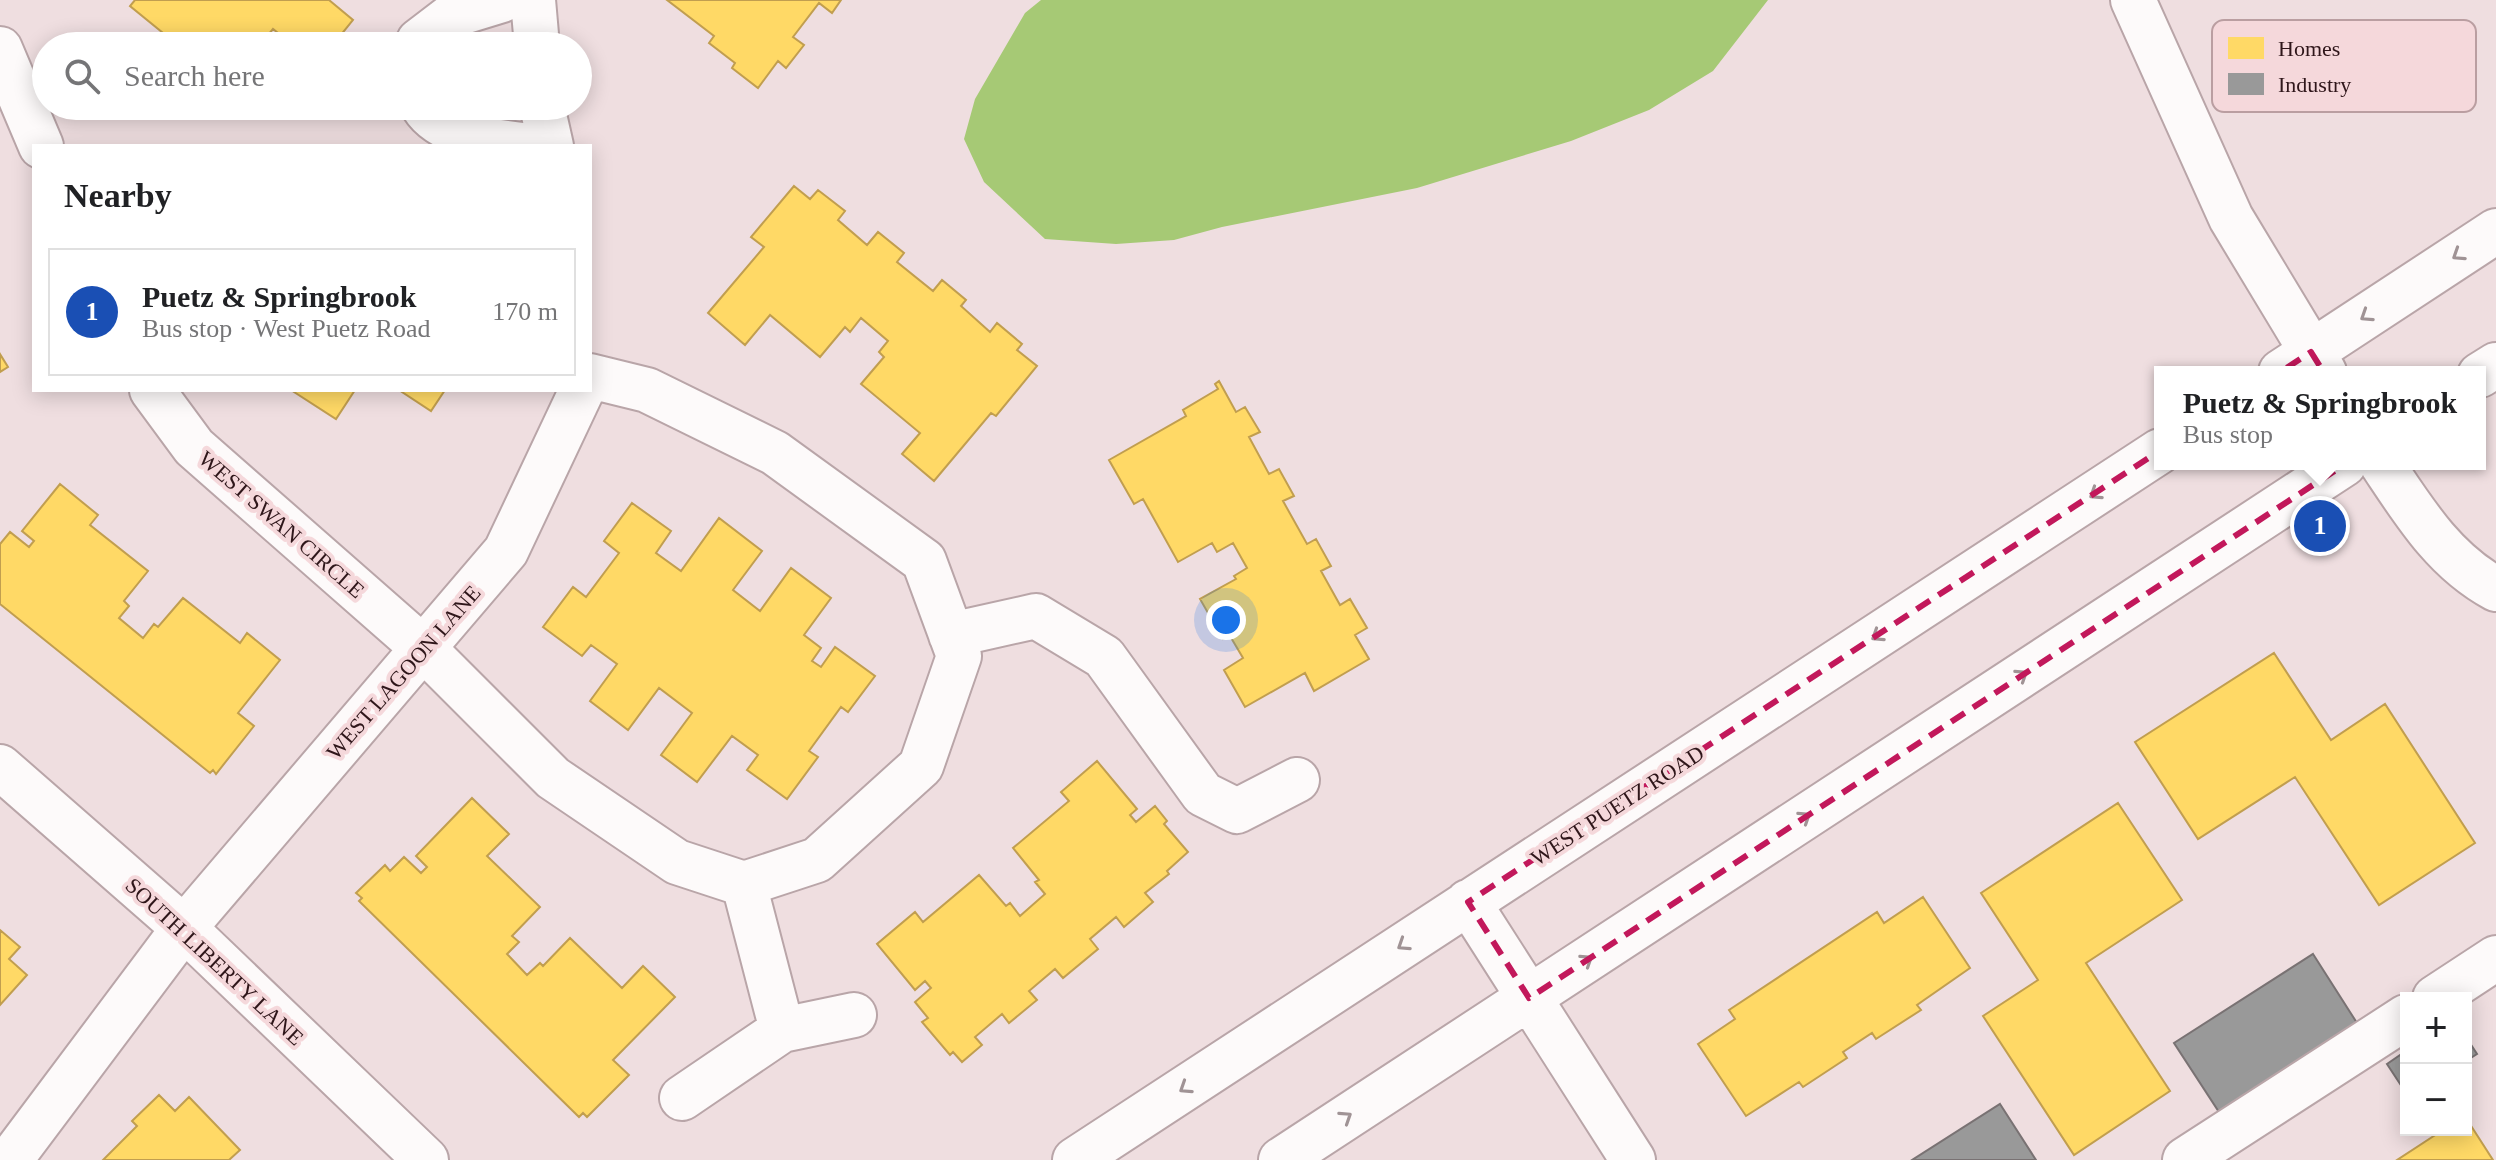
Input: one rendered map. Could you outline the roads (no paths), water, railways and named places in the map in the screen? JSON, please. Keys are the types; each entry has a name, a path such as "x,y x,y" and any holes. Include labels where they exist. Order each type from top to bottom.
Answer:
{"street":[{"path":"431,32 453,15 502,0"},
{"path":"533,0 536,32"},
{"path":"2133,0 2231,218 2305,365 2496,231"},
{"path":"0,49 40,144"},
{"path":"436,120 479,139 515,144"},
{"path":"545,120 551,144"},
{"path":"592,376 647,390 775,453 924,561 959,656 921,766 817,860 744,884 782,1030"},
{"name":"WEST SWAN CIRCLE","path":"153,392 194,447 423,648 553,778 677,862 744,884"},
{"name":"WEST LAGOON LANE","path":"10,1160 184,928 506,551 581,392"},
{"name":"WEST PUETZ ROAD","path":"1075,1160 2154,455"},
{"path":"1281,1160 2335,470"},
{"path":"2386,470 2423,526 2472,576 2496,589"},
{"path":"951,635 1036,616 1104,657 1203,794 1237,811 1297,780"},
{"name":"SOUTH LIBERTY LANE","path":"0,767 184,928 426,1160"},
{"path":"1468,902 1633,1160"},
{"path":"2444,992 2496,958"},
{"path":"682,1098 782,1030 854,1015"},
{"path":"2185,1160 2400,1021"}],"place":[{"name":"Puetz & Springbrook","path":"2320,526"}]}
